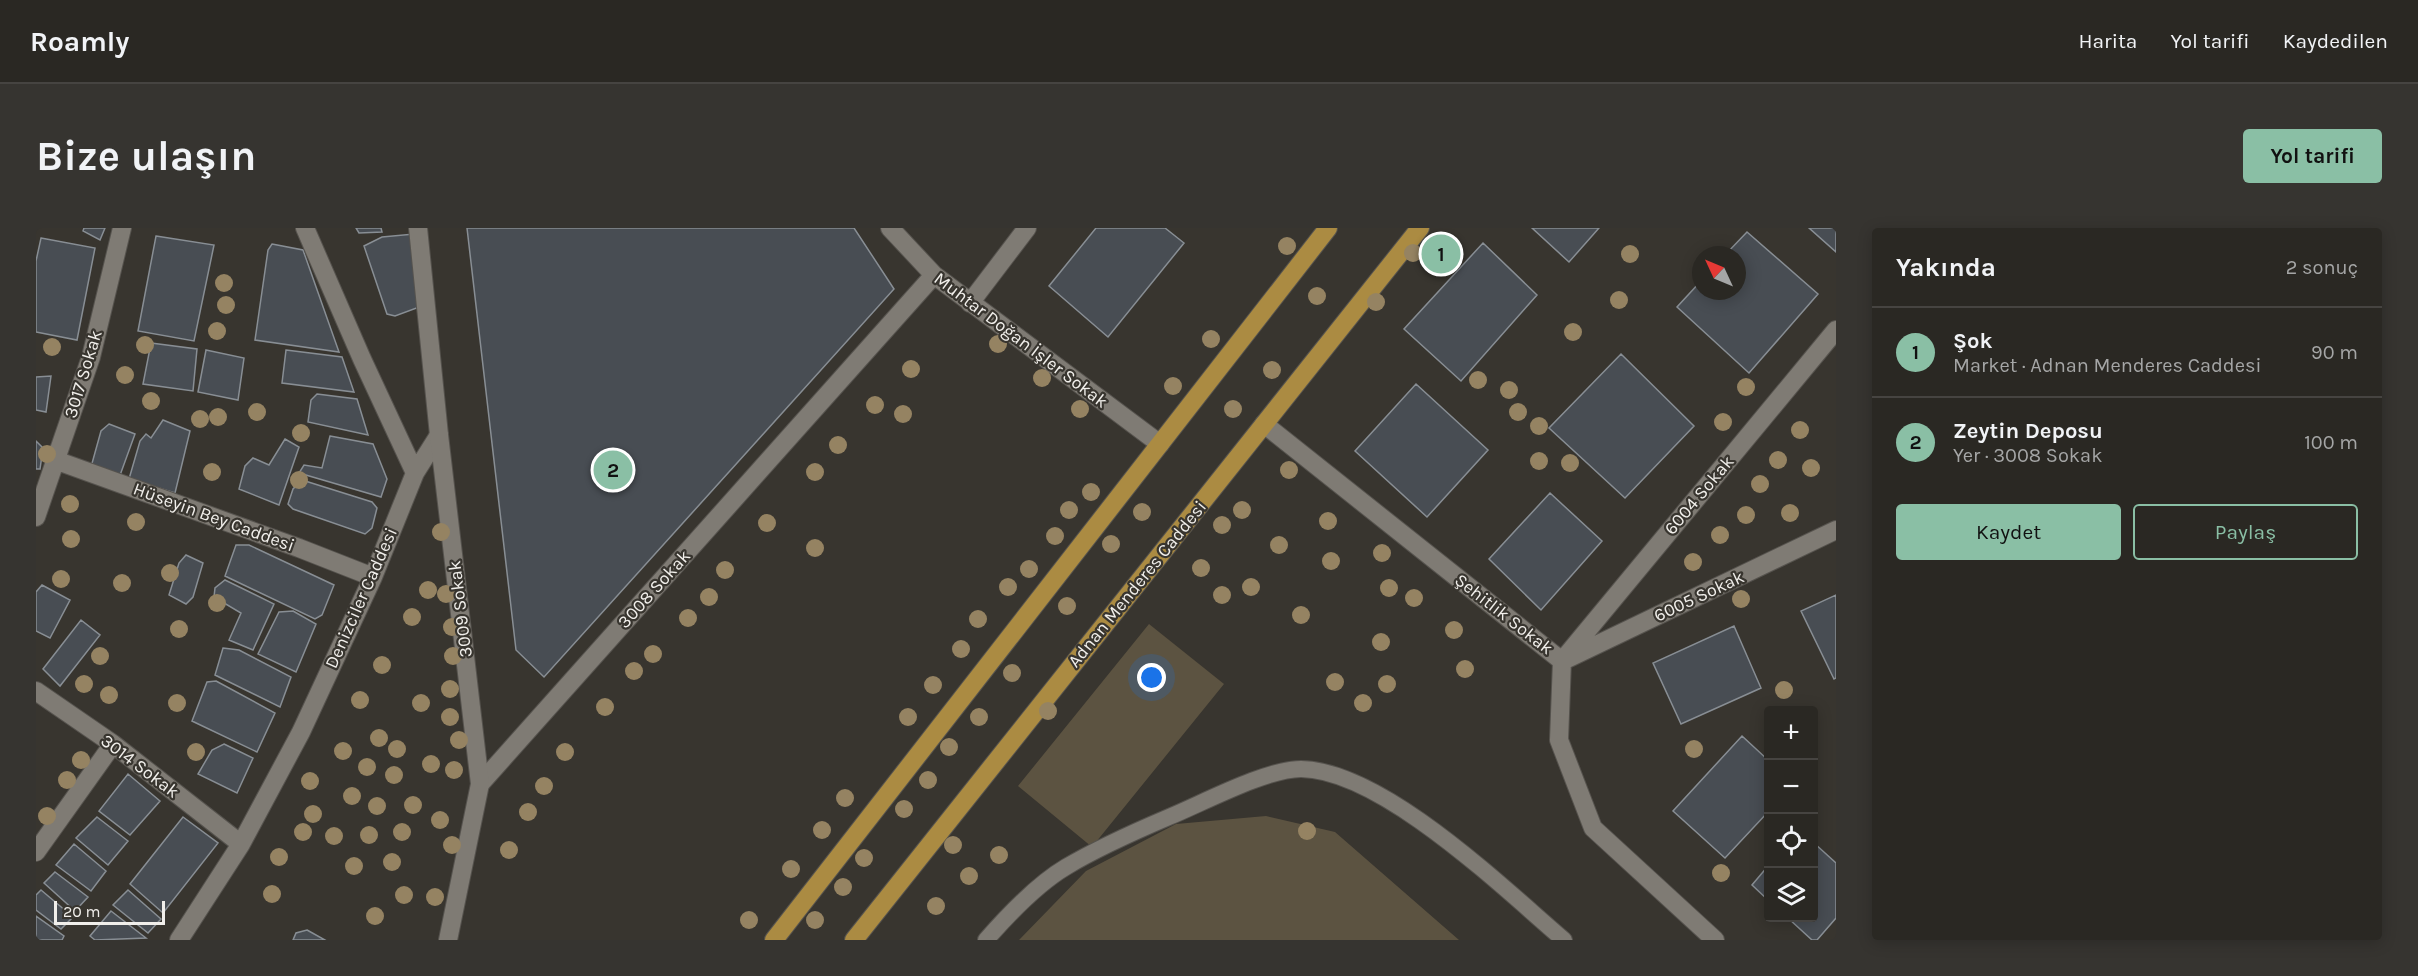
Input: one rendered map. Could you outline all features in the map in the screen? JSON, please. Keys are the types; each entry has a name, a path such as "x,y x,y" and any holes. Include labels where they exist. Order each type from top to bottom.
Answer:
{"main road":[{"path":"774,940 1328,228"},
{"name":"Adnan Menderes Caddesi","path":"854,940 1420,228"}],"street":[{"name":"3017 Sokak","path":"36,517 41,486 55,460 91,357 122,228"},
{"path":"305,228 415,473"},
{"path":"418,228 439,435"},
{"name":"Muhtar Doğan İşler Sokak","path":"890,228 934,275 1160,444"},
{"path":"970,303 1027,228"},
{"name":"3008 Sokak","path":"480,784 934,275"},
{"name":"6004 Sokak","path":"1563,661 1835,333"},
{"name":"Şehitlik Sokak","path":"1264,424 1563,661 1559,740 1593,828 1715,940"},
{"name":"Denizciler Caddesi","path":"179,940 241,844 301,732 373,577 415,473 439,435"},
{"name":"3009 Sokak","path":"439,435 480,784"},
{"name":"Hüseyin Bey Caddesi","path":"55,460 373,577"},
{"name":"6005 Sokak","path":"1563,661 1836,531"},
{"name":"3014 Sokak","path":"36,691 112,744 241,844"},
{"path":"36,852 112,744"},
{"path":"448,940 480,784"}],"lane":[{"path":"986,940 1009,914 1065,867 1159,822 1266,776 1300,769 1334,774 1392,802 1462,853 1564,940"}],"shaded area":[{"path":"1149,624 1224,684 1092,847 1018,786"},
{"path":"1266,816 1335,832 1459,940 1019,940 1086,871 1176,824"}],"building":[{"path":"84,228 105,228 100,240 83,231"},
{"path":"356,228 381,228 382,232 359,233"},
{"path":"467,228 854,228 894,289 544,677 516,650"},
{"path":"1096,228 1165,228 1184,243 1108,337 1049,286"},
{"path":"1532,228 1599,228 1569,262"},
{"path":"1809,228 1836,228 1836,252"},
{"path":"1747,232 1818,294 1749,373 1677,307 1692,291 1692,300 1746,300 1746,246 1734,246"},
{"path":"414,234 422,306 395,316 387,314 364,246 382,237"},
{"path":"156,236 214,245 194,341 138,331"},
{"path":"41,238 95,248 77,340 36,332 36,261"},
{"path":"1483,243 1537,295 1461,381 1404,329"},
{"path":"272,244 303,250 339,352 255,340 268,250"},
{"path":"151,343 197,349 193,391 143,384"},
{"path":"206,350 244,358 238,400 198,392"},
{"path":"286,350 342,357 354,392 282,383"},
{"path":"1621,354 1694,426 1625,498 1549,428"},
{"path":"51,376 46,412 36,410 36,377"},
{"path":"1416,384 1488,450 1427,517 1355,451"},
{"path":"317,394 357,399 368,435 308,422 311,400"},
{"path":"163,420 190,431 175,493 129,479 140,441 146,434 151,438"},
{"path":"109,424 135,434 119,478 91,467 101,431"},
{"path":"330,436 373,444 387,479 381,497 299,473 304,465 322,468"},
{"path":"285,439 299,447 279,505 239,489 245,466 253,458 269,465"},
{"path":"36,441 43,448 40,469 36,469"},
{"path":"302,480 372,502 377,508 372,528 365,534 293,509 288,504 293,489"},
{"path":"1550,493 1602,541 1541,610 1489,559"},
{"path":"236,545 249,545 334,585 322,615 315,619 225,576"},
{"path":"186,555 203,563 193,597 186,604 169,595 179,563"},
{"path":"225,580 274,604 253,650 229,640 241,613 214,597 215,588"},
{"path":"42,585 70,600 50,638 36,631 36,592"},
{"path":"1836,595 1836,678 1834,679 1801,611"},
{"path":"293,611 316,624 296,672 258,654 279,612"},
{"path":"81,620 100,635 60,686 43,669"},
{"path":"1734,626 1761,688 1681,724 1653,663"},
{"path":"223,648 239,650 291,677 280,707 215,675"},
{"path":"216,681 275,713 257,752 192,721 207,682"},
{"path":"1742,736 1764,756 1764,816 1725,858 1673,811"},
{"path":"224,744 253,758 237,793 198,774 212,750"},
{"path":"128,774 160,801 130,835 99,811"},
{"path":"97,817 128,841 108,865 76,838"},
{"path":"183,817 218,843 163,913 130,884"},
{"path":"74,844 106,871 91,891 56,865"},
{"path":"1818,847 1836,863 1836,918 1817,940 1812,940 1792,922 1818,922"},
{"path":"1764,871 1764,896 1752,885"},
{"path":"55,872 88,897 75,911 44,883"},
{"path":"41,890 73,917 61,929 36,910 36,895"},
{"path":"128,890 161,919 148,933 113,905"},
{"path":"111,911 146,938 95,940 90,936"},
{"path":"36,916 64,936 62,940 36,940"},
{"path":"307,930 325,940 293,940 296,933"}],"place":[{"name":"Şok","path":"1441,254"},
{"name":"Zeytin Deposu","path":"613,470"}]}
